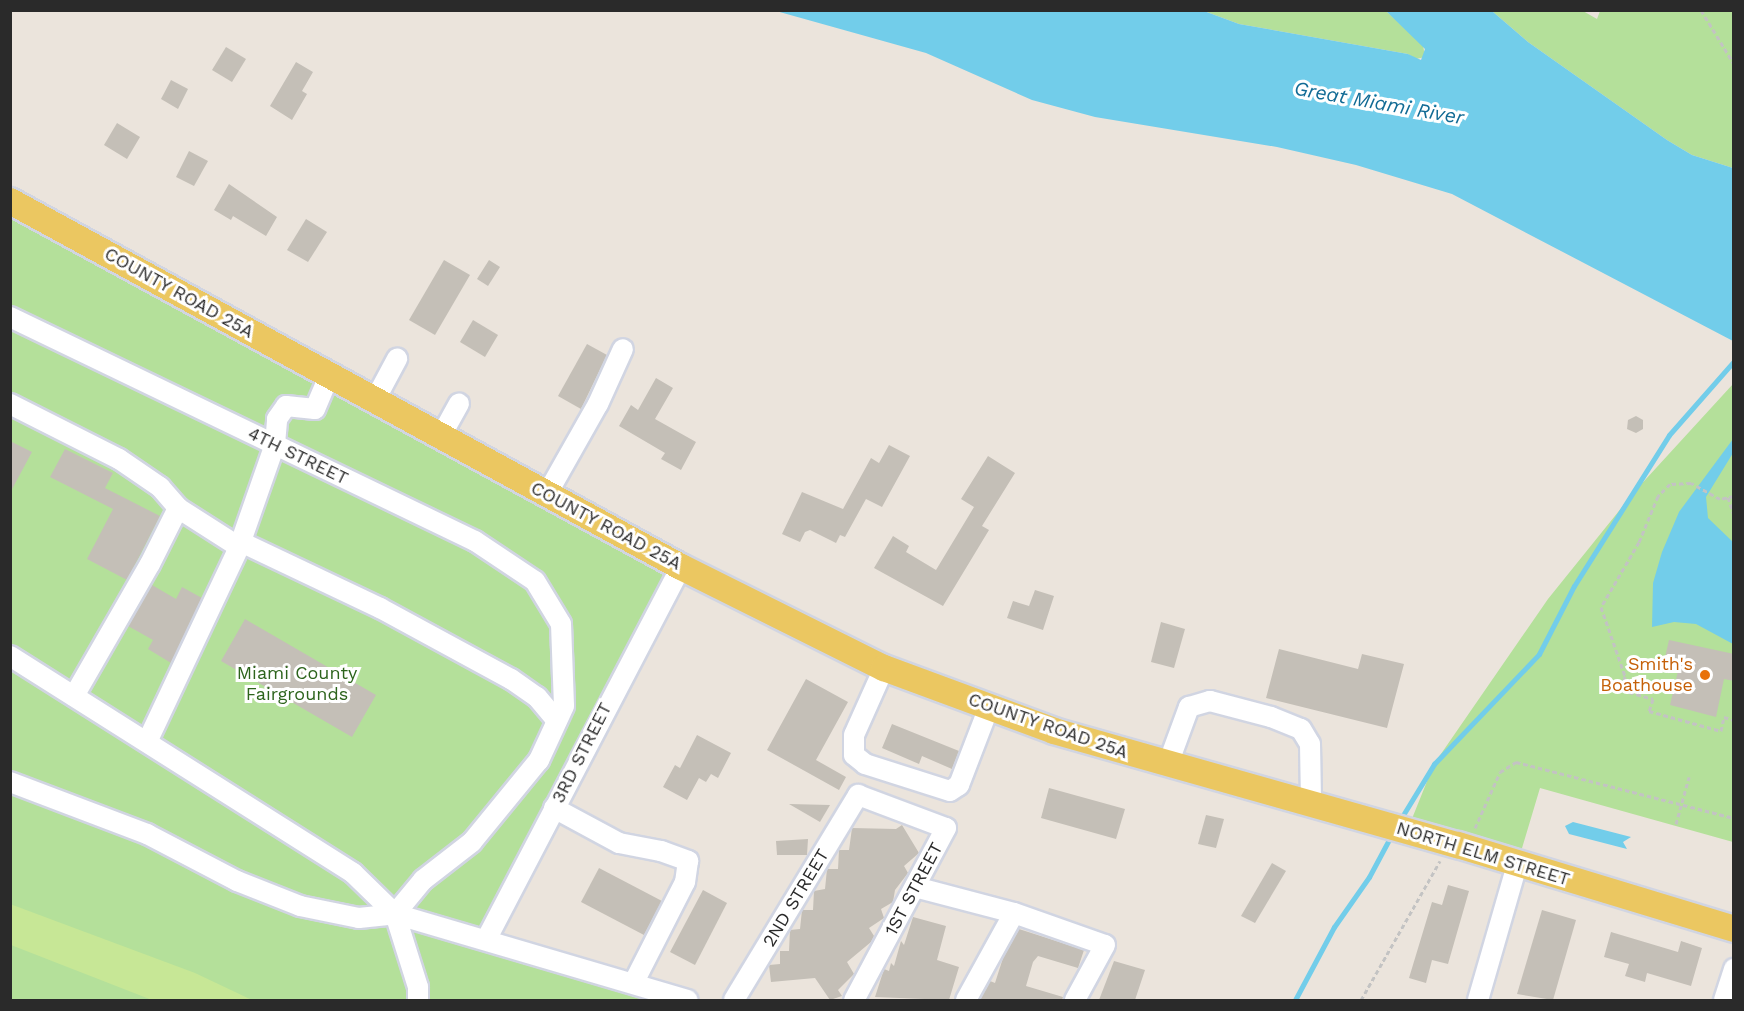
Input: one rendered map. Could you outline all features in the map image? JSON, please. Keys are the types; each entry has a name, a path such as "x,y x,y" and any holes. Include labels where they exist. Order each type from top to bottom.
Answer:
{"main road":[{"name":"COUNTY ROAD 25A","path":"10,201 681,567 884,668 1054,731 1232,782"},
{"name":"NORTH ELM STREET","path":"1232,782 1458,845 1517,865 1734,928"}],"street":[{"name":"4TH STREET","path":"10,316 475,542 535,581 561,624 564,706 558,721"},
{"path":"547,494 598,404 623,349"},
{"path":"375,400 397,359"},
{"path":"147,742 240,544 275,444 277,419 286,406 315,409 329,376"},
{"path":"10,404 119,459 160,487 178,508 240,544 380,608 511,679 537,697 558,721 539,760 472,842 423,880 395,914"},
{"path":"441,436 459,404"},
{"path":"74,696 150,564 178,508"},
{"name":"3RD STREET","path":"486,940 681,567"},
{"path":"10,656 353,873 395,914 418,987 418,1000"},
{"path":"884,668 854,735 854,755 865,764 950,791 958,785 989,707"},
{"path":"1168,764 1189,707 1210,701 1270,717 1301,729 1310,744 1311,804"},
{"path":"10,782 147,834 237,881 300,906 358,918 395,914 688,1000"},
{"name":"1ST STREET","path":"854,1000 946,828 858,795"},
{"name":"2ND STREET","path":"734,1000 858,795"},
{"path":"554,808 619,843 661,851 688,861 685,882 633,984"},
{"path":"1484,999 1517,865"},
{"path":"915,886 1014,913 1105,945 1075,1000"},
{"path":"966,1000 1014,913"},
{"path":"1724,1000 1734,969"}],"path":[{"path":"1701,10 1734,64"},
{"path":"1734,496 1720,499 1691,483 1670,484 1658,496 1639,542 1601,607 1625,676 1622,690 1653,699 1649,711 1710,728 1720,730 1724,717 1734,720"},
{"path":"1728,497 1734,514"},
{"path":"1361,1000 1436,865 1479,825 1500,771 1516,762 1734,818"},
{"path":"1676,824 1689,777"}],"green space":[{"path":"1204,11 1386,11 1423,45 1425,57 1416,59 1408,54 1239,24"},
{"path":"1492,11 1583,11 1597,19 1600,11 1733,11 1733,168 1692,155 1667,140 1528,42"},
{"name":"Miami County Fairgrounds","path":"10,201 681,567 486,939 687,1000 11,1000"},
{"path":"1733,384 1733,842 1540,788 1517,865 1407,831 1434,764 1548,599 1635,491"},
{"path":"10,904 195,973 252,1000 152,1000 11,945"}],"water":[{"name":"Great Miami River","path":"776,11 1204,11 1239,24 1408,54 1421,60 1425,49 1386,11 1492,11 1528,42 1667,140 1692,155 1733,168 1733,341 1452,194 1356,165 1277,147 1095,117 1032,100 926,53"},
{"path":"1733,439 1733,453 1706,497 1708,518 1733,542 1733,644 1696,624 1674,622 1652,627 1653,583 1662,552 1679,512"},
{"path":"1573,822 1631,837 1623,842 1627,849 1569,834 1565,826"}],"building":[{"path":"226,47 246,59 232,82 212,70"},
{"path":"296,62 313,72 302,91 307,94 292,120 270,106"},
{"path":"171,80 188,89 178,109 161,99"},
{"path":"117,123 140,137 127,159 104,145"},
{"path":"189,151 208,161 194,186 176,177"},
{"path":"229,184 277,217 266,236 233,216 231,220 214,210"},
{"path":"306,219 327,232 308,262 287,250"},
{"path":"444,260 470,275 435,335 409,320"},
{"path":"489,260 500,267 488,286 477,279"},
{"path":"473,320 498,335 485,357 460,342"},
{"path":"587,344 607,355 581,409 558,396"},
{"path":"656,378 673,388 655,419 696,442 681,470 661,459 665,453 619,426 631,405 638,410"},
{"path":"1636,416 1643,420 1643,429 1636,433 1627,429 1628,420"},
{"path":"10,441 32,452 10,493"},
{"path":"889,445 910,456 882,507 866,499 845,537 840,535 836,543 810,530 805,532 800,542 782,534 802,492 843,509 871,458 879,463"},
{"path":"65,449 113,473 105,488 160,516 127,580 87,559 113,509 50,477"},
{"path":"988,456 1015,473 982,526 989,530 943,606 874,568 893,536 909,546 906,552 936,570 974,507 961,499"},
{"path":"152,585 176,599 182,587 202,598 171,663 148,649 153,640 128,626"},
{"path":"1035,590 1054,596 1043,630 1007,618 1013,601 1029,606"},
{"path":"245,619 376,695 352,737 221,661"},
{"path":"1161,622 1185,629 1174,668 1151,662"},
{"name":"Smith's Boathouse","path":"1669,640 1734,654 1734,681 1724,679 1716,717 1670,705 1678,671 1663,666"},
{"path":"1279,649 1358,669 1362,654 1404,664 1387,728 1266,698"},
{"path":"806,679 848,702 816,760 846,777 839,790 767,750"},
{"path":"892,724 959,751 952,769 922,756 919,764 882,748"},
{"path":"697,735 731,753 718,778 711,774 706,782 699,778 687,800 663,787 675,765 680,768"},
{"path":"1049,788 1125,809 1116,839 1041,818"},
{"path":"789,804 830,805 820,822"},
{"path":"1206,815 1224,819 1216,848 1198,844"},
{"path":"902,825 919,853 904,866 908,873 895,890 893,902 881,909 884,918 869,928 874,936 871,942 847,962 854,974 838,990 842,996 830,1000 815,978 771,982 769,965 780,964 780,951 789,951 790,930 800,929 802,910 813,910 814,891 825,889 827,869 838,869 839,850 849,850 852,828 896,829"},
{"path":"808,839 807,855 777,855 776,841"},
{"path":"1272,863 1286,871 1255,923 1241,916"},
{"path":"599,868 662,901 644,935 581,902"},
{"path":"1448,885 1469,891 1448,964 1432,960 1426,983 1409,978 1432,902 1442,905"},
{"path":"703,890 727,903 695,965 670,952"},
{"path":"1542,910 1576,920 1553,1000 1517,994"},
{"path":"913,917 946,926 937,960 959,967 949,1000 875,997 884,969 889,971 891,963 894,966 901,941 904,945"},
{"path":"1019,929 1084,950 1078,968 1038,956 1033,962 1026,986 1063,997 1062,1000 979,1000 990,981 995,983 1003,958"},
{"path":"1611,932 1678,952 1681,941 1702,948 1691,986 1647,973 1645,982 1625,976 1629,964 1604,957"},
{"path":"1114,961 1145,970 1135,1000 1099,1000"}],"waterway":[{"path":"1400,820 1434,764 1539,654 1574,586 1669,435 1734,361"},
{"path":"1295,1000 1334,927 1369,877 1392,834"}],"place":[{"name":"Smith's Boathouse","path":"1705,675"}]}
